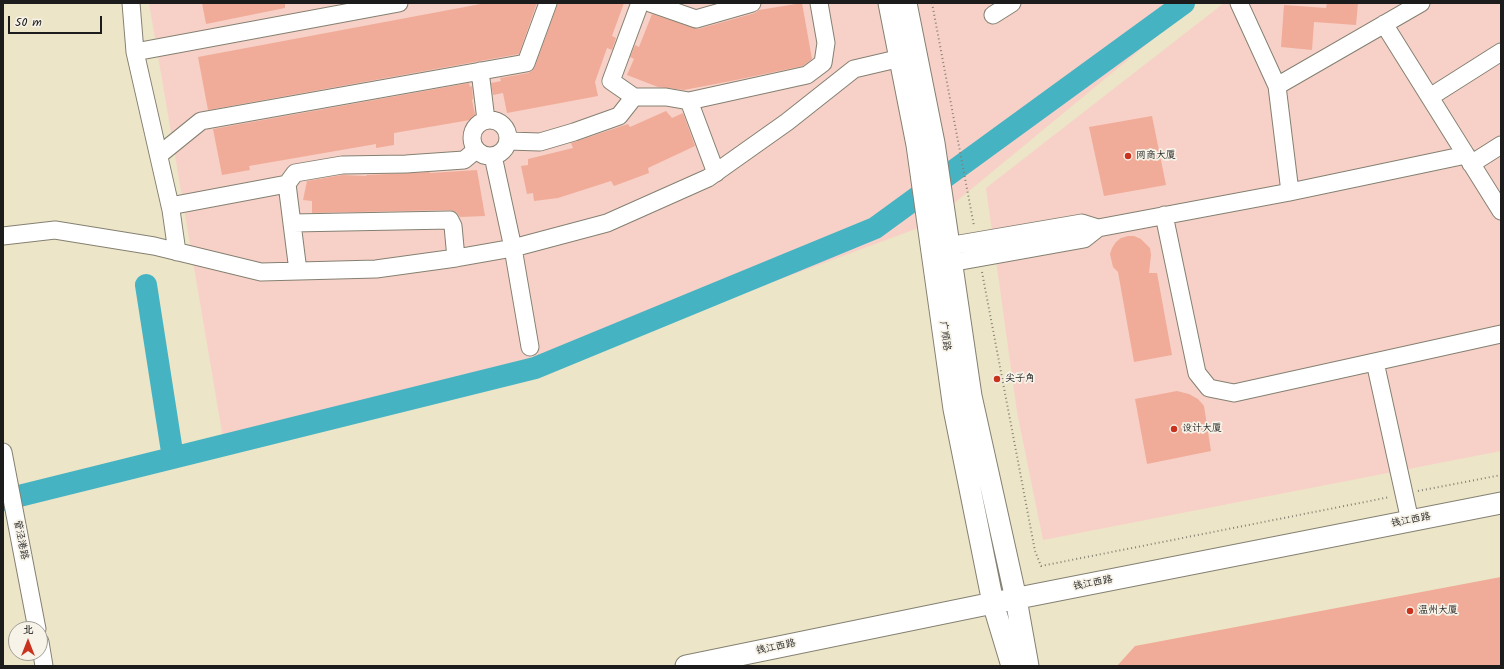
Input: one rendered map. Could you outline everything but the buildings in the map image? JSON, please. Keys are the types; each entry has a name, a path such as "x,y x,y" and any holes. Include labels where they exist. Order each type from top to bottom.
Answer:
{"main road":[{"name":"广顺路","path":"889,3 901,58 925,144"},
{"name":"广顺路","path":"906,3 925,144 941,246 971,396 1016,599 1028,666"},
{"name":"广顺路","path":"941,246 954,409 993,603 1012,666"},
{"name":"钱江西路","path":"686,666 993,603 1501,503"}],"street":[{"path":"131,3 135,52 170,206 176,252"},
{"path":"135,52 400,3"},
{"path":"159,155 201,121 526,63 548,3"},
{"path":"640,3 611,81 634,97 666,97 689,101 807,75 823,63 826,43 819,3"},
{"path":"650,3 696,19 745,4"},
{"path":"993,14 1012,3"},
{"path":"1277,86 1421,3"},
{"path":"1241,8 1277,86 1290,192"},
{"path":"1384,24 1501,211"},
{"path":"1430,97 1501,52"},
{"path":"3,236 54,230 154,246 261,272 376,269 456,258 513,248 607,223 708,178 787,122 854,69 901,58"},
{"path":"480,71 486,120"},
{"path":"508,141 540,142 574,132 619,116 634,97"},
{"path":"689,101 716,173"},
{"path":"486,120 498,122 503,125 506,129 508,141 503,151 493,156 486,156 480,154 476,150 472,145 471,138 475,126 486,120"},
{"path":"941,246 978,250 1082,223 1098,228 1469,159 1501,145"},
{"path":"170,206 287,184 295,173 342,165 406,164 464,160 476,150"},
{"path":"493,156 513,248 530,347"},
{"path":"287,184 298,271"},
{"path":"1164,216 1196,373 1210,388 1234,393 1501,334"},
{"path":"293,223 450,220 453,226 456,258"},
{"path":"1375,362 1410,521"},
{"name":"管泾港路","path":"3,452 36,621"}],"path":[{"path":"932,3 1035,551 1041,566 1501,475"}],"shaded area":[{"path":"149,3 1197,3 929,224 547,366 223,438"},
{"path":"1224,3 1501,3 1501,451 1043,540 1017,412 986,188"}],"waterway":[{"path":"3,500 535,368 875,228 1184,3"},
{"path":"146,285 173,458"}],"place":[{"name":"网商大厦","path":"1128,156"},
{"name":"尖子角","path":"997,379"},
{"name":"设计大厦","path":"1174,429"},
{"name":"温州大厦","path":"1410,611"}]}
